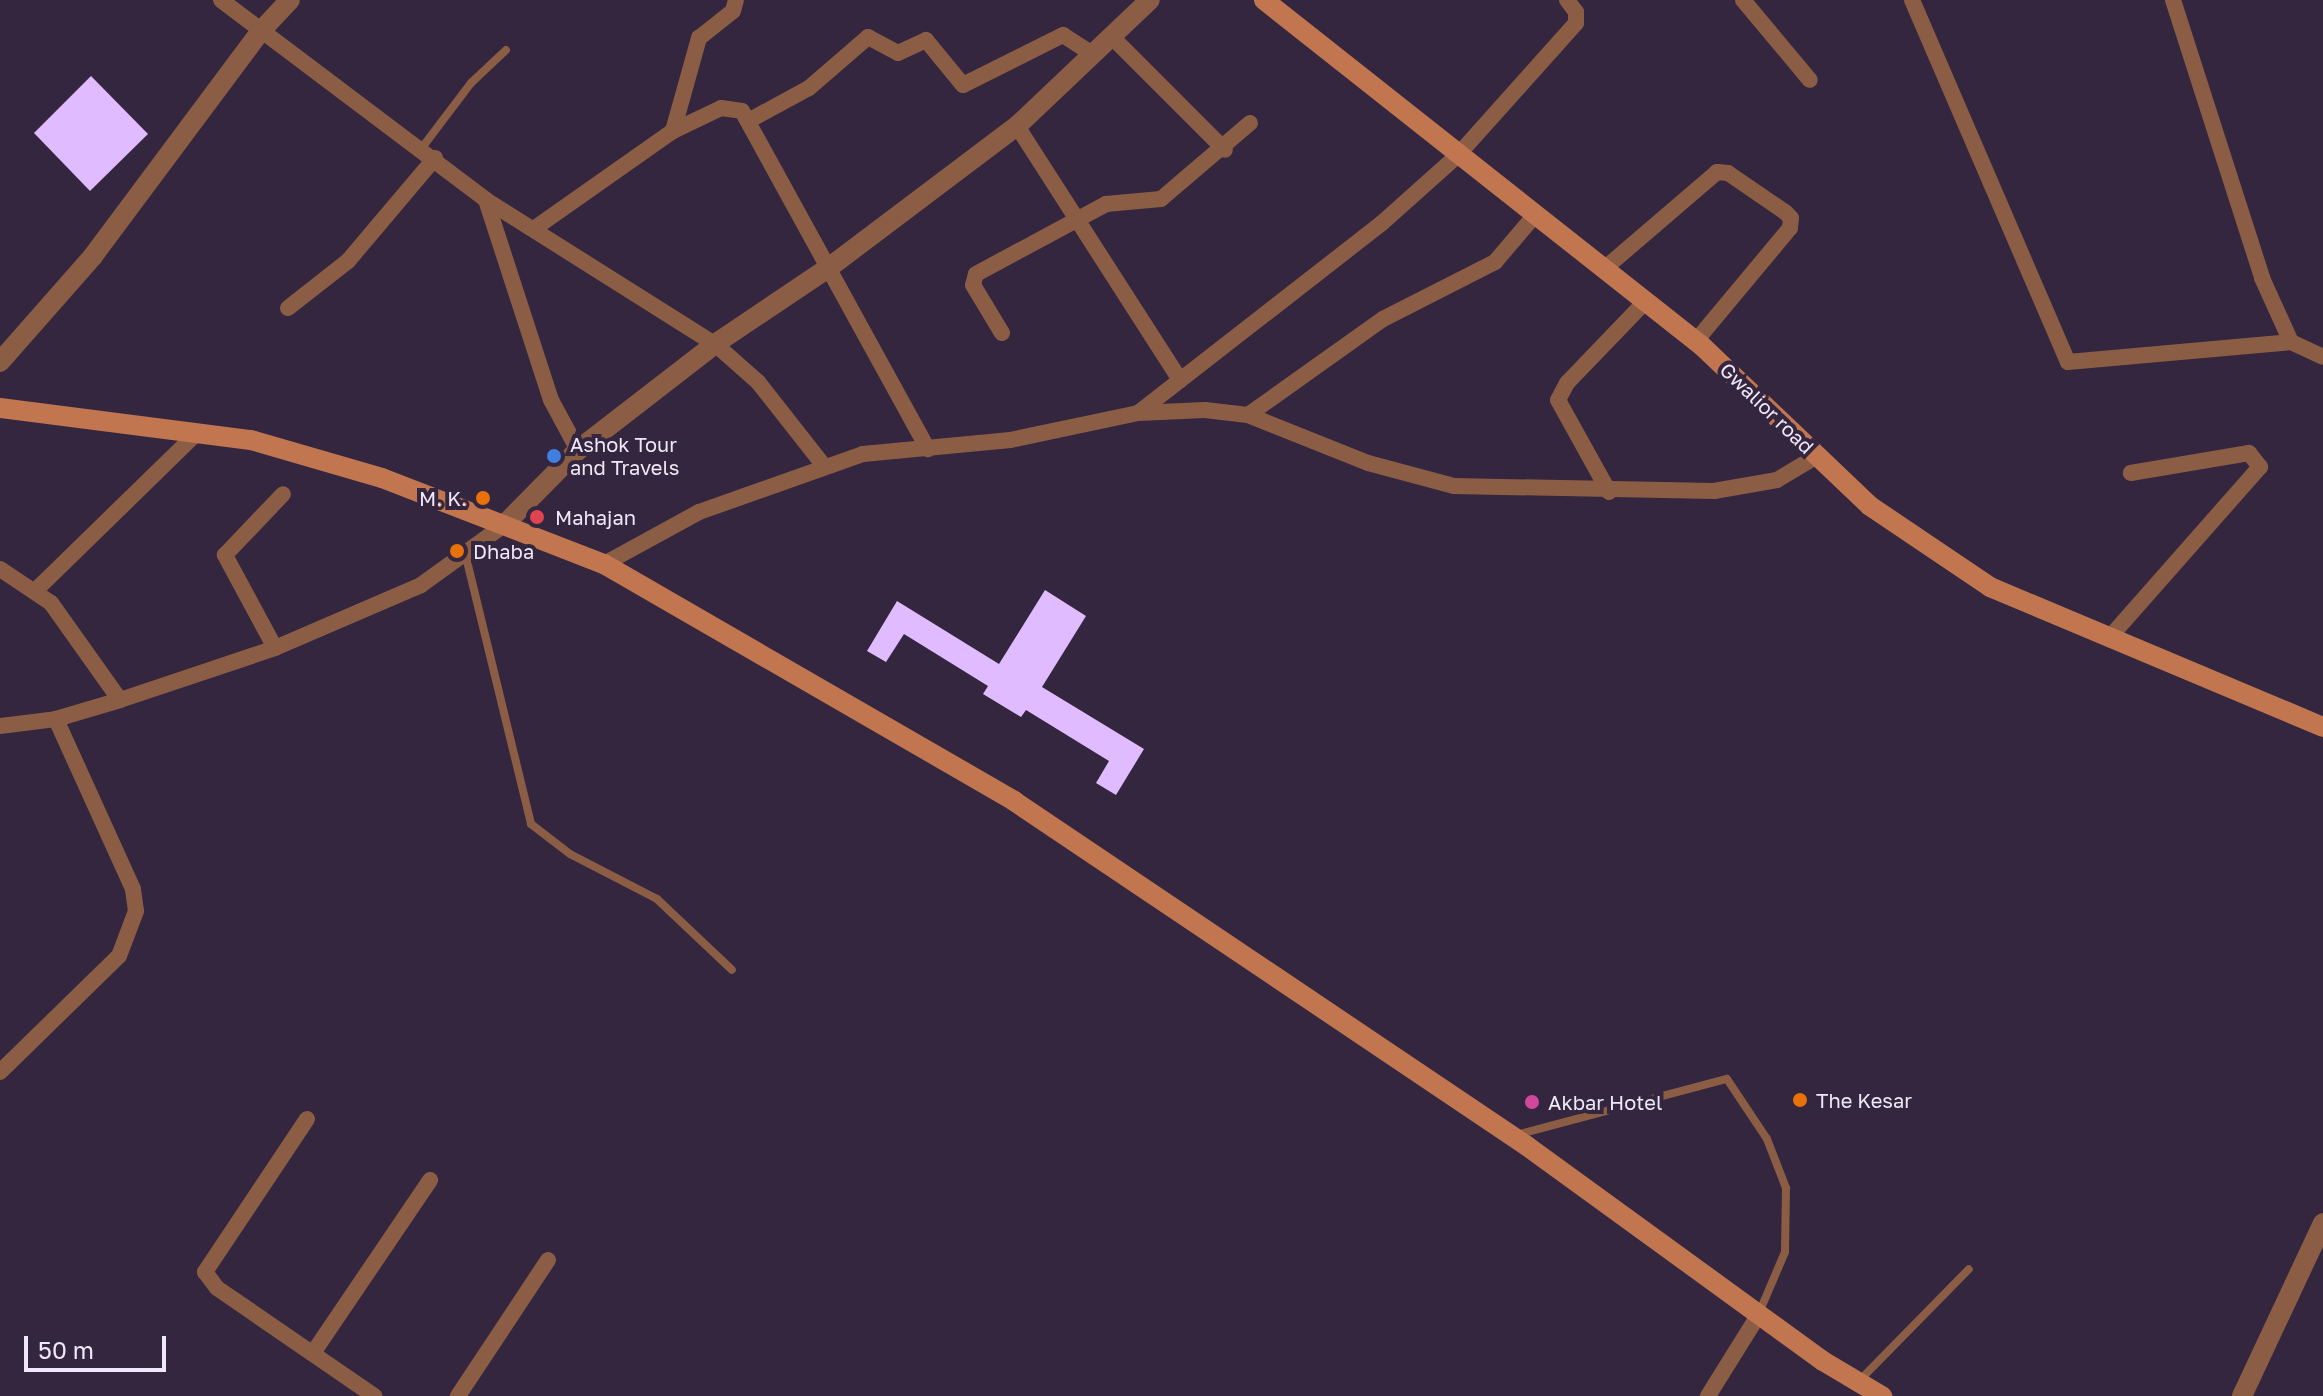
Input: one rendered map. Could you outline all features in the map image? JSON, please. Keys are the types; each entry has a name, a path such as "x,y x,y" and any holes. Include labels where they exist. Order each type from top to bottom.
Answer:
{"main road":[{"name":"Gwalior road","path":"1264,0 1696,341 1870,506 1990,587 2323,727"},
{"path":"0,408 251,440 382,478 604,564 1014,801 1512,1136 1759,1314 1882,1396"}],"street":[{"path":"221,0 259,33 428,154 486,200 715,344 758,382 824,466"},
{"path":"0,362 93,256 259,33 290,0"},
{"path":"673,131 699,38 733,11 736,0"},
{"path":"0,726 56,719 275,648 421,585 466,557 504,525 578,450 715,344 831,266 1017,126 1150,0"},
{"path":"1138,413 1370,233 1458,155 1576,23 1576,12 1567,0"},
{"path":"1743,0 1810,80"},
{"path":"1912,0 2068,362 2291,342 2323,357"},
{"path":"2173,0 2262,278 2291,342"},
{"path":"750,120 809,88 868,37 898,53 926,40 963,85 1063,35 1092,54"},
{"path":"1111,36 1225,150"},
{"path":"535,228 673,131 721,108 742,111 750,120 831,266 928,449"},
{"path":"1002,333 973,277 1075,218 1106,204 1161,199 1225,150 1250,123"},
{"path":"1017,126 1180,380"},
{"path":"288,308 348,261 428,154"},
{"path":"1604,269 1717,172 1728,173 1785,212 1790,228 1696,341"},
{"path":"486,200 551,400 578,450"},
{"path":"1248,415 1383,319 1495,262 1535,215"},
{"path":"1609,492 1558,400 1567,383 1646,301"},
{"path":"604,564 699,512 870,452 1010,440 1138,413 1205,410 1248,415 1414,477 1454,486 1609,492 1714,491 1792,475 1817,456"},
{"path":"36,590 197,433"},
{"path":"2110,637 2260,467 2249,453 2131,473"},
{"path":"275,648 225,555 283,494"},
{"path":"0,569 36,590 60,614 120,700"},
{"path":"0,1072 119,956 136,911 133,889 56,719"},
{"path":"307,1119 205,1272 217,1288 374,1396"},
{"path":"313,1353 430,1180"},
{"path":"2242,1396 2323,1223"},
{"path":"458,1396 548,1260"},
{"path":"1708,1396 1759,1314"}],"lane":[{"path":"428,154 471,83 506,50"},
{"path":"466,557 531,824 570,854 657,899 732,970"},
{"path":"1512,1136 1727,1079 1767,1139 1786,1188 1785,1252 1759,1314"},
{"path":"1858,1382 1969,1269"}],"building":[{"path":"91,76 148,134 90,191 34,133"},
{"path":"1045,590 1086,616 1042,687 1144,749 1116,795 1096,783 1109,761 1026,710 1021,717 983,694 988,686 904,634 886,662 867,651 897,601 999,664"}],"place":[{"name":"Ashok Tour and Travels","path":"554,456"},
{"name":"M. K.","path":"483,498"},
{"name":"Mahajan","path":"537,517"},
{"name":"Dhaba","path":"457,551"},
{"name":"The Kesar","path":"1800,1100"},
{"name":"Akbar Hotel","path":"1532,1102"}]}
